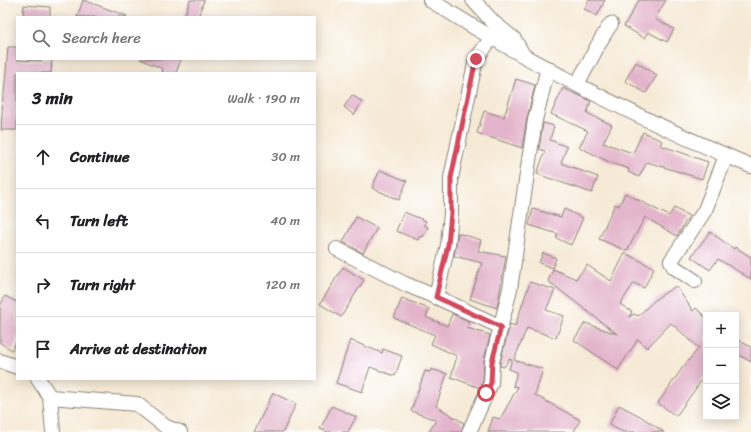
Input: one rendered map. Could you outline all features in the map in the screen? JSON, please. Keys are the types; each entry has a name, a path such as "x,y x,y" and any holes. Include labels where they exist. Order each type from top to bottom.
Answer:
{"street":[{"path":"430,0 491,38 658,126 751,166"},
{"path":"473,0 494,23 514,39 524,55"},
{"path":"577,83 588,66 600,39 611,24"},
{"path":"436,297 448,245 451,213 451,178 476,59 491,38"},
{"path":"469,432 491,383 492,362 510,289 536,120 548,68"},
{"path":"695,281 674,266 671,261 705,210 726,156"},
{"path":"337,249 405,284 501,327"},
{"path":"0,361 16,367"},
{"path":"39,380 50,397 53,432"},
{"path":"50,397 137,404 166,427 180,432"}],"building":[{"path":"83,0 127,16 77,16"},
{"path":"190,0 204,0 198,16 184,16"},
{"path":"589,0 605,0 597,16 584,9"},
{"path":"639,0 666,0 655,19 674,29 667,42 648,32 644,38 624,26"},
{"path":"24,5 50,7 50,16 23,16"},
{"path":"8,47 16,47 16,60 52,60 51,72 16,72 16,130 1,130"},
{"path":"142,60 181,60 176,72 162,72 163,69"},
{"path":"636,62 657,75 646,93 625,81"},
{"path":"516,79 535,85 522,148 477,133 484,111 504,117"},
{"path":"563,88 591,101 587,113 612,125 603,143 633,153 643,132 662,141 660,145 708,162 702,179 647,162 639,177 628,172 629,169 609,162 579,147 588,131 551,114"},
{"path":"352,95 362,102 354,115 344,107"},
{"path":"543,123 554,126 550,140 567,147 561,163 598,177 592,193 537,174 545,151 539,149"},
{"path":"380,170 407,181 399,200 372,188"},
{"path":"625,193 669,216 674,208 689,216 677,236 645,217 627,251 599,239 615,204 619,206"},
{"path":"533,209 561,217 564,209 583,218 571,245 556,238 558,234 529,225"},
{"path":"404,212 426,221 424,225 428,227 423,237 420,236 418,240 396,231"},
{"path":"356,217 377,228 363,253 343,242"},
{"path":"710,232 734,249 735,247 751,257 751,279 718,259 710,270 691,257"},
{"path":"458,233 481,240 478,251 506,256 497,308 470,299 482,263 454,256"},
{"path":"543,253 556,258 553,268 539,263"},
{"path":"625,253 654,268 644,288 634,283 620,304 632,312 629,317 634,314 638,316 657,298 676,286 693,311 696,308 703,315 703,378 676,416 658,403 683,367 699,348 671,323 647,348 638,339 618,370 574,340 585,323 617,334 548,281 553,269 576,279 587,265 611,281"},
{"path":"343,267 364,280 341,317 320,304"},
{"path":"530,282 555,290 546,310 564,316 556,338 527,328 514,360 543,369 535,395 580,420 574,432 488,432 493,417 500,419 518,387 513,386 517,372 509,369 512,360 509,359 504,367 500,366 500,363 510,324 515,326"},
{"path":"5,296 16,302 16,342 12,350 0,343 0,306"},
{"path":"402,298 429,309 426,317 447,326 452,314 469,321 467,328 490,335 484,360 483,381 480,388 451,377 457,356 431,344 435,335 394,318"},
{"path":"350,340 382,353 383,349 402,356 395,376 370,367 362,392 336,383"},
{"path":"739,341 751,347 751,362 739,355"},
{"path":"431,369 447,374 436,406 464,423 461,432 429,432 436,420 411,411 425,371 430,372"},
{"path":"273,393 296,404 283,432 254,432"},
{"path":"619,405 640,416 664,432 623,432 609,425"},
{"path":"332,406 356,417 348,432 328,432 320,429"}],"route":[{"path":"476,59 451,178 451,213 448,245 439,290 436,297 491,324 501,327 492,362 491,383 486,393"}]}
